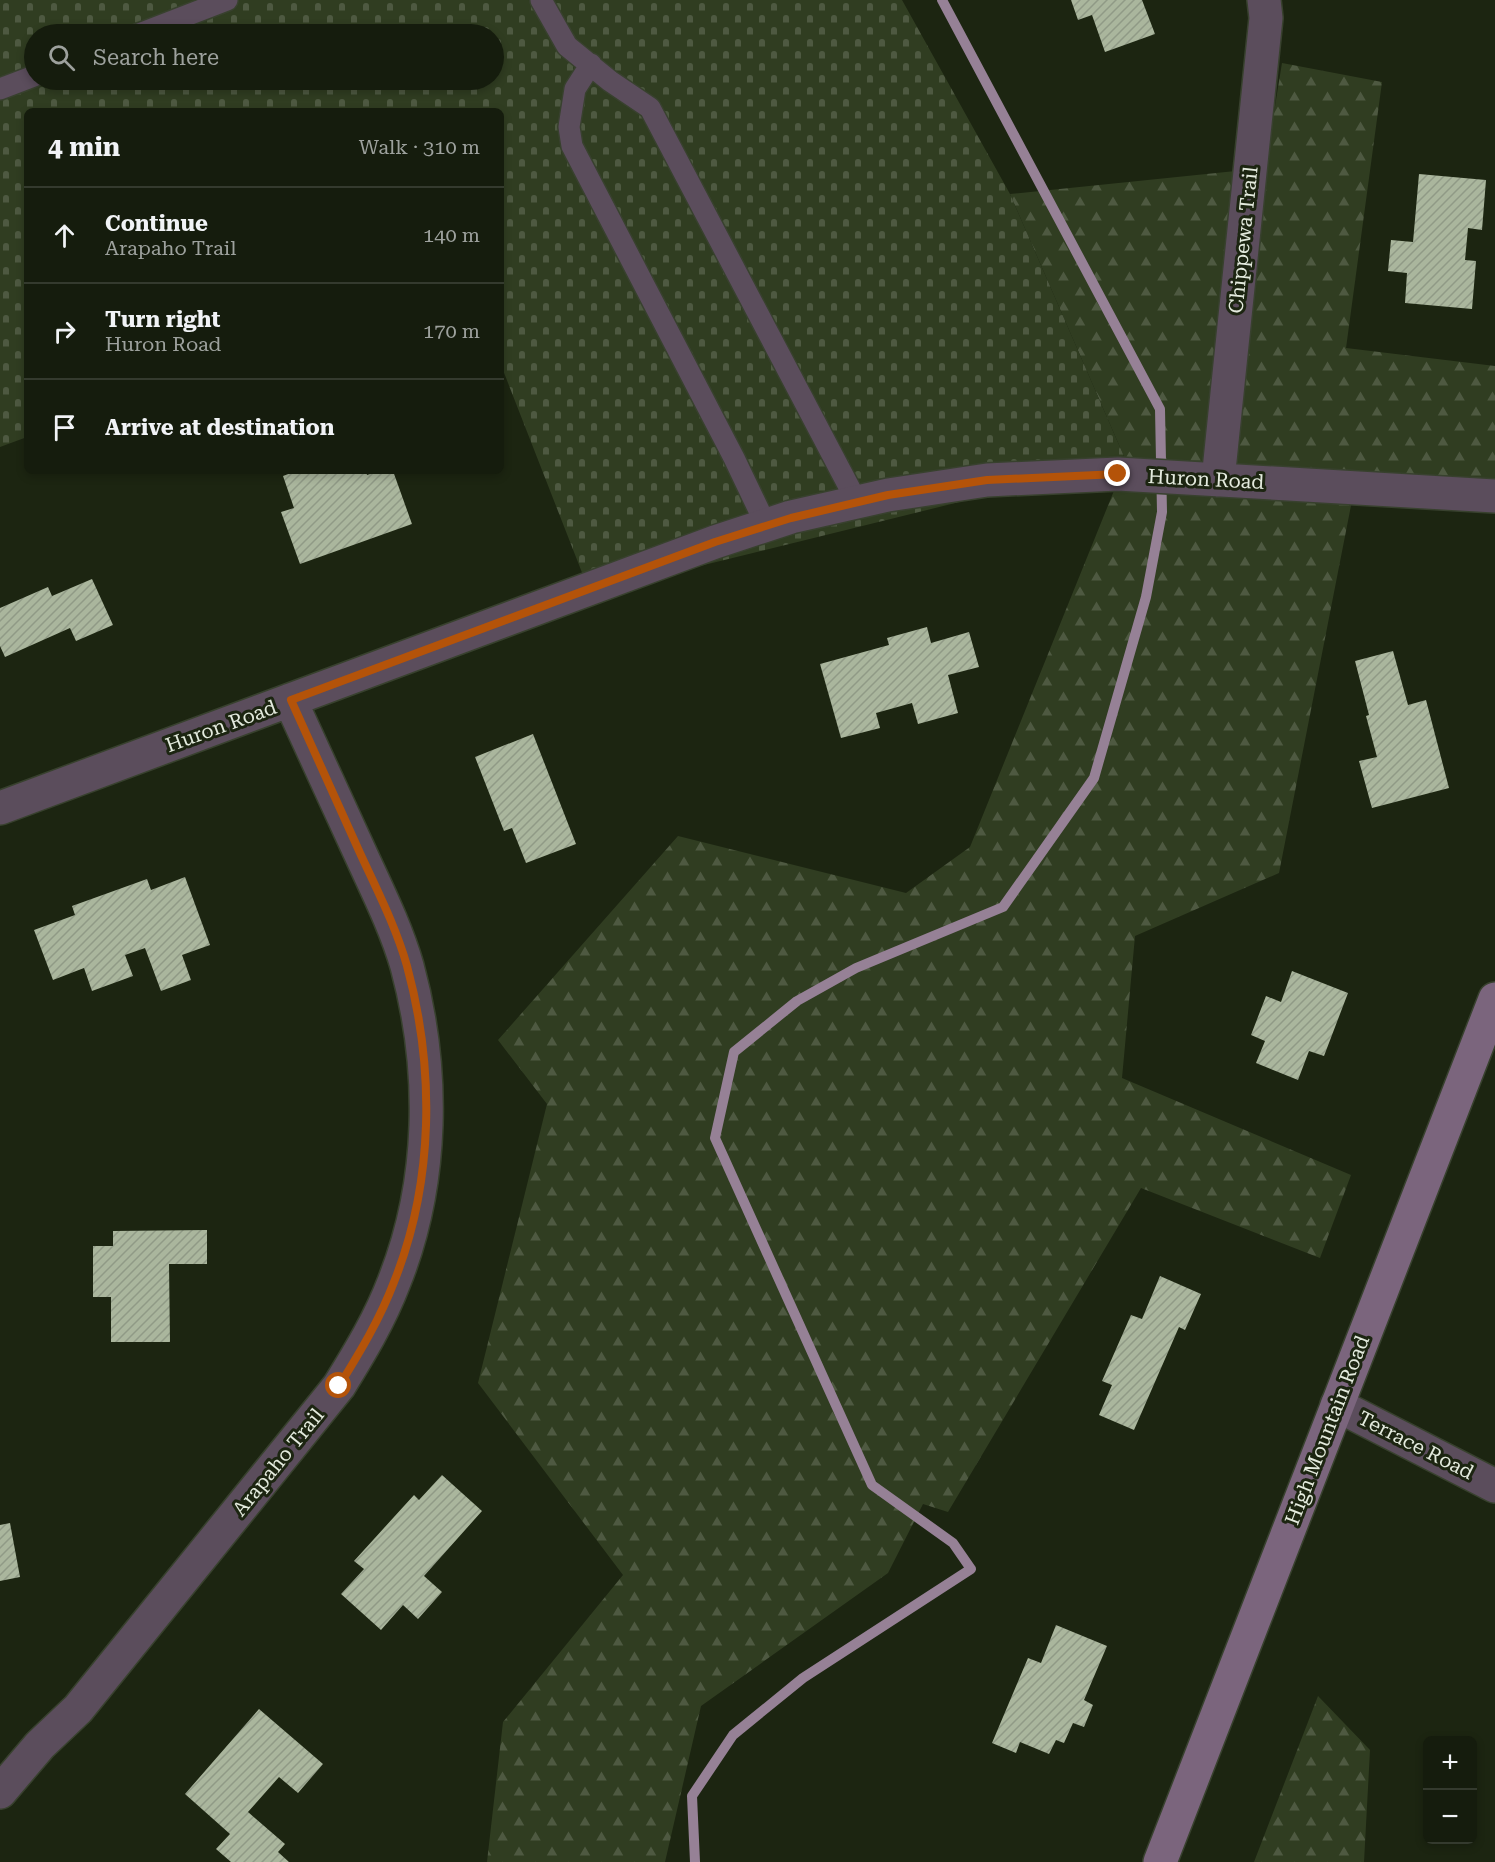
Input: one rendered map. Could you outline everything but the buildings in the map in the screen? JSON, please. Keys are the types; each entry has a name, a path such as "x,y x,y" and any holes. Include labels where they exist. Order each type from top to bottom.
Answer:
{"main road":[{"name":"High Mountain Road","path":"1160,1862 1495,999"}],"street":[{"name":"Chippewa Trail","path":"1218,480 1266,18 1264,0"},
{"name":"Huron Road","path":"0,808 715,542 791,518 888,495 987,480 1118,474 1495,496"},
{"name":"Arapaho Trail","path":"0,1792 40,1745 78,1709 339,1386 370,1335 395,1281 412,1225 424,1167 427,1099 422,1031 417,1009 406,965 390,919 291,700"},
{"name":"Terrace Road","path":"1337,1405 1495,1486"}],"lane":[{"path":"165,24 227,0"},
{"path":"541,0 567,45 610,81 650,108 857,502"},
{"path":"591,64 575,89 569,127 572,146 734,458 766,525"},
{"path":"0,89 24,80"}],"green space":[{"path":"0,0 902,0 1010,194 1126,461 590,593 504,373 504,108 24,108 24,438 0,447"},
{"path":"1282,63 1382,82 1346,348 1495,366 1495,489 1356,480 1279,873 1135,936 1122,1078 1351,1175 1320,1258 1141,1188 948,1512 923,1504 888,1573 701,1706 665,1862 487,1862 503,1722 623,1575 478,1383 547,1104 498,1040 678,836 906,893 970,847 1126,461 1010,194 1265,168"},
{"path":"1318,1696 1370,1750 1364,1862 1254,1862"}],"waterway":[{"path":"695,1862 692,1796 733,1735 803,1678 971,1569 953,1543 872,1485 715,1138 734,1052 797,1001 856,968 1003,907 1094,778 1146,597 1162,512 1160,409 942,0"}],"route":[{"path":"339,1386 370,1335 395,1281 412,1225 424,1167 427,1099 422,1031 406,965 390,919 291,700 715,542 791,518 888,495 987,480 1118,474"}]}
